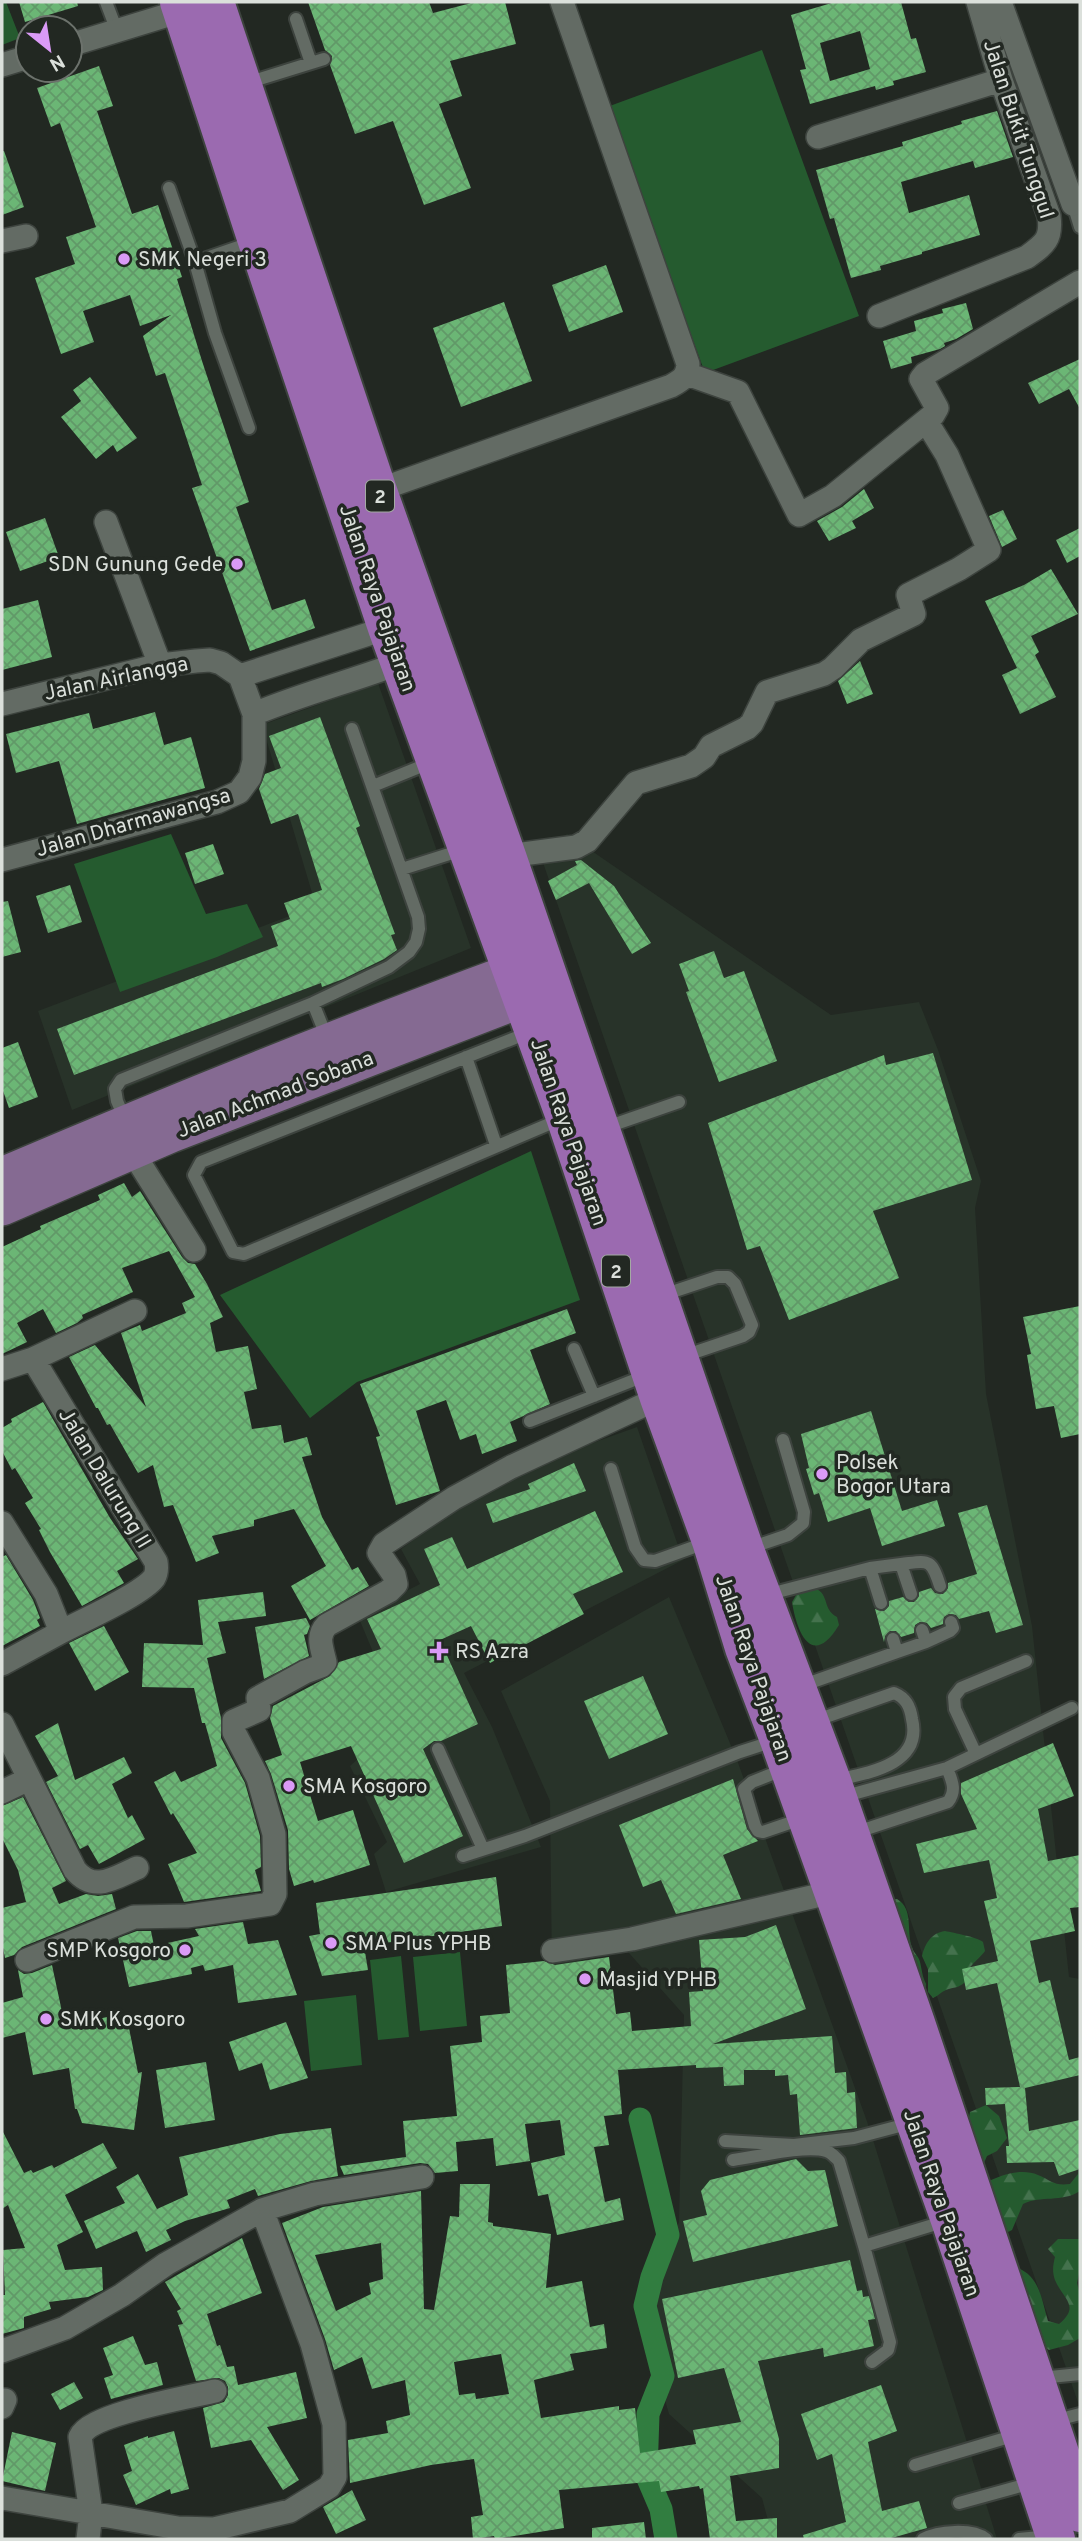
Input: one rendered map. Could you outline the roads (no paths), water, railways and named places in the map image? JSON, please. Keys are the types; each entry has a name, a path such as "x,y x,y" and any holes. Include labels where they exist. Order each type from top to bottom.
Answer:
{"highway":[{"name":"Jalan Raya Pajajaran","path":"197,4 244,84 361,496 387,628 469,848 600,1129 659,1296 663,1376"},
{"name":"Jalan Raya Pajajaran","path":"197,4 257,241 508,856 533,990 565,1117 727,1553 744,1648 794,1729 825,1799 849,1834 916,2023 1050,2424 1053,2532"},
{"name":"Jalan Raya Pajajaran","path":"727,1553 762,1596 794,1729 825,1799 833,1892 950,2220 1050,2424 1035,2482 1053,2532"}],"main road":[{"name":"Jalan Achmad Sobana","path":"2,1207 129,1137 328,1041 533,990"},
{"name":"Jalan Achmad Sobana","path":"166,1121 533,990"},
{"name":"Jalan Achmad Sobana","path":"2,1176 129,1137"}],"street":[{"path":"361,496 671,386 687,374 688,364 562,2"},
{"name":"Jalan Bukit Tunggul","path":"879,316 1027,257 1047,240 1051,229 978,2"},
{"path":"1000,2 1076,202"},
{"path":"84,41 197,4"},
{"path":"818,137 1001,79"},
{"path":"2,242 26,236"},
{"path":"687,374 738,392 799,515 833,496 933,415 937,408 920,379 925,374 1080,282"},
{"path":"508,856 576,847 587,841 636,783 691,766 704,757 711,746 752,723 766,691 824,674 861,640 914,614 908,595 989,550 947,455 926,421"},
{"path":"107,522 160,665"},
{"path":"387,628 240,676 254,714 400,663"},
{"path":"318,651 335,685"},
{"name":"Jalan Airlangga","path":"2,704 160,665 210,660 221,663 240,676"},
{"name":"Jalan Dharmawangsa","path":"2,860 217,802 239,792 250,777 254,761 254,714"},
{"path":"129,1137 194,1250"},
{"path":"2,1369 33,1359 135,1311"},
{"name":"Jalan Dalurung II","path":"33,1359 156,1562 157,1569 151,1581 107,1609 61,1632"},
{"path":"27,1960 134,1917 187,1916 270,1904 275,1894 274,1833 258,1777 234,1732 234,1721 260,1710 257,1701 261,1696 321,1666 325,1662 321,1632 327,1625 389,1591 396,1584 394,1575 379,1553 384,1544 454,1498 663,1376"},
{"path":"2,1523 46,1594 61,1632 2,1664"},
{"path":"2,1724 82,1879 92,1883 103,1882 137,1868"},
{"path":"2,1792 29,1779"},
{"path":"553,1951 632,1939 833,1892"},
{"path":"2,2351 65,2328 122,2295 166,2264 262,2210 315,2194 422,2177"},
{"path":"2,2498 213,2534 290,2511 329,2487 335,2477 334,2424 317,2361 262,2210"},
{"path":"88,2539 91,2513 80,2437 85,2429 98,2421 148,2406 215,2391"}],"lane":[{"path":"106,2 117,31"},
{"path":"244,84 317,61 296,19"},
{"path":"169,188 195,262 215,333 249,428"},
{"path":"1076,202 1080,227"},
{"path":"195,262 257,241"},
{"path":"129,1137 115,1089 121,1080 313,1003 389,967 409,953 416,942 418,917 352,729"},
{"path":"373,786 436,761"},
{"path":"402,869 469,848"},
{"path":"533,990 466,1057 201,1162 194,1175 233,1252 244,1254 565,1117"},
{"path":"313,1003 328,1041"},
{"path":"466,1057 496,1145"},
{"path":"600,1129 679,1102"},
{"path":"530,1421 594,1396 663,1376 743,1336 749,1332 752,1325 735,1284 728,1277 717,1277 659,1296"},
{"path":"575,1349 594,1396"},
{"path":"611,1469 635,1547 644,1560 727,1553 788,1535 803,1523 804,1512 783,1440"},
{"path":"762,1596 870,1567 925,1561 934,1566 940,1586"},
{"path":"901,1564 911,1594"},
{"path":"870,1567 881,1603"},
{"path":"463,1856 525,1836 794,1729 887,1694 901,1696 910,1710 914,1724 912,1737 903,1756 763,1832 758,1831 755,1826 744,1789 794,1729 895,1646 950,1631 953,1628 951,1622"},
{"path":"976,1754 955,1709 954,1697 961,1688 1026,1661"},
{"path":"825,1799 947,1768 1072,1708"},
{"path":"438,1749 483,1849"},
{"path":"849,1834 948,1802 954,1787 947,1768"},
{"path":"725,2141 794,2145 854,2138 915,2122"},
{"path":"733,2160 799,2151 826,2151 839,2161 890,2342 888,2350 872,2362"},
{"path":"864,2246 950,2220"},
{"path":"1036,2379 1080,2374"},
{"path":"915,2465 1050,2424"},
{"path":"959,2503 1035,2482"},
{"path":"923,2539 931,2534 958,2533 981,2535 986,2539"}],"waterway":[{"path":"640,2119 668,2235 652,2277 645,2306 663,2376 648,2414 646,2474 661,2509 666,2539"}],"place":[{"name":"SMK Negeri 3","path":"124,259"},
{"name":"SDN Gunung Gede","path":"237,564"},
{"name":"Polsek Bogor Utara","path":"822,1474"},
{"name":"RS Azra","path":"439,1651"},
{"name":"SMA Kosgoro","path":"289,1786"},
{"name":"SMA Plus YPHB","path":"331,1943"},
{"name":"SMP Kosgoro","path":"185,1950"},
{"name":"Masjid YPHB","path":"585,1979"},
{"name":"SMK Kosgoro","path":"46,2019"}]}
